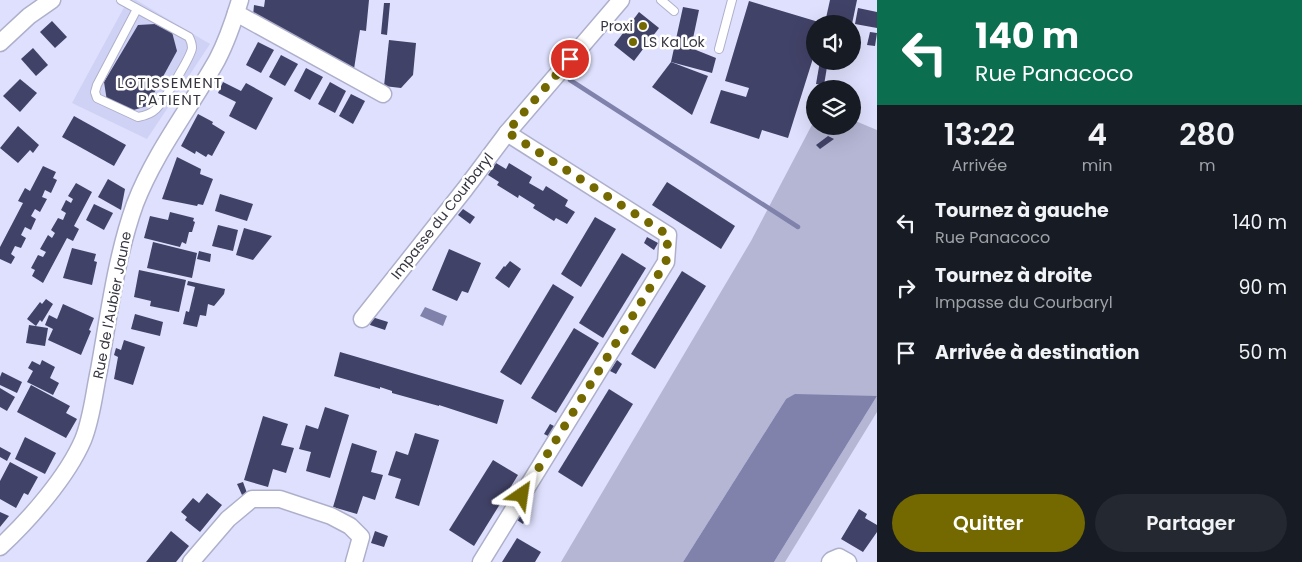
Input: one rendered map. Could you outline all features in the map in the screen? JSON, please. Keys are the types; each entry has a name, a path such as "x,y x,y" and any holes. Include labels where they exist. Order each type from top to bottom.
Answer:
{"street":[{"path":"0,43 30,16 52,0"},
{"name":"Impasse du Courbaryl","path":"362,319 465,189 507,132 621,0"},
{"path":"238,6 383,94"},
{"name":"Rue de l'Aubier Jaune","path":"0,547 44,499 68,469 83,439 91,410 124,239 136,203 155,161 217,59 238,6"},
{"path":"481,562 666,262 668,235 507,132"},
{"path":"191,562 228,519 252,499 280,499 331,516 350,526 361,537 354,562"},
{"path":"830,562 838,557 848,562"}],"lane":[{"path":"121,0 189,37 192,43 192,50 188,59 156,109 144,116 138,117 97,98 95,92 137,9"},
{"path":"661,0 674,11"},
{"path":"719,50 732,0"}],"shaded area":[{"path":"128,0 136,0 210,44 147,139 72,103"},
{"path":"861,123 877,130 877,396 786,399 683,562 561,562 751,241 807,135 861,135"},
{"path":"425,307 447,316 443,326 420,316"},
{"path":"795,394 877,396 774,562 683,562 786,399"},
{"path":"877,396 877,412 785,562 774,562"}],"building":[{"path":"265,0 369,0 366,31 360,30 354,69 253,16 254,5 264,7"},
{"path":"830,0 857,0 854,15 827,15"},
{"path":"749,1 806,18 806,70 809,70 788,138 762,130 759,139 710,123 721,90 746,97 749,88 725,81"},
{"path":"384,3 390,3 387,35 381,34"},
{"path":"683,7 699,10 691,48 716,58 712,73 671,62"},
{"path":"858,8 877,12 877,28 861,25 861,15 857,15"},
{"path":"639,12 659,28 634,61 614,45"},
{"path":"52,21 67,37 55,48 40,32"},
{"path":"155,24 172,32 177,51 147,106 127,112 107,101 104,82 138,25"},
{"path":"870,32 877,33 875,46 867,45"},
{"path":"389,40 416,43 413,75 401,88 384,86"},
{"path":"258,42 274,50 261,73 246,65"},
{"path":"33,48 48,65 36,76 21,59"},
{"path":"281,55 298,64 285,86 269,77"},
{"path":"671,62 708,76 692,115 652,87"},
{"path":"306,68 323,77 310,100 294,91"},
{"path":"818,70 826,70 825,80 817,80"},
{"path":"20,79 37,93 20,112 3,96"},
{"path":"223,82 241,91 246,83 273,98 256,130 229,116 236,102 218,93"},
{"path":"330,82 346,91 335,113 318,104"},
{"path":"351,94 365,101 353,124 339,116"},
{"path":"198,114 213,122 212,124 225,132 212,156 208,154 206,157 196,151 195,154 181,146"},
{"path":"74,116 126,145 114,166 62,137"},
{"path":"18,126 39,145 33,153 30,150 18,163 0,148"},
{"path":"828,136 834,139 820,149 816,145"},
{"path":"177,157 201,169 200,174 213,179 203,205 198,204 197,206 162,199"},
{"path":"496,163 506,169 509,163 532,177 529,183 543,191 546,186 568,200 565,206 575,212 567,224 556,218 554,221 533,208 535,205 519,195 518,198 497,185 499,182 488,175"},
{"path":"43,166 56,172 53,178 57,180 51,193 45,190 42,197 47,199 40,212 35,209 31,216 36,219 31,230 25,227 21,235 26,238 21,248 15,246 11,254 15,257 11,264 0,259 0,247 23,203 18,201 25,188 30,191"},
{"path":"108,179 125,189 121,210 98,197"},
{"path":"667,182 735,226 721,249 652,205"},
{"path":"76,183 92,192 74,226 79,229 73,241 67,238 43,283 32,276 35,270 31,268 38,255 43,257 46,252 40,249 48,235 52,238 55,233 51,230 58,218 63,220 66,213 61,210 66,200 71,203 73,199 68,196"},
{"path":"220,194 253,204 247,221 215,211"},
{"path":"94,204 113,213 104,230 86,220"},
{"path":"463,209 475,217 470,224 458,215"},
{"path":"170,212 194,218 193,221 195,222 192,232 189,232 186,244 182,242 180,247 144,238 150,216 168,220"},
{"path":"595,217 616,229 581,287 561,274"},
{"path":"218,225 238,230 233,251 212,246"},
{"path":"244,228 272,236 253,260 236,255"},
{"path":"647,237 658,243 654,250 644,243"},
{"path":"153,242 197,253 192,278 147,268"},
{"path":"72,248 96,254 94,261 97,262 92,285 63,278"},
{"path":"449,249 481,263 468,293 462,291 457,301 432,290"},
{"path":"199,251 211,254 210,262 197,259"},
{"path":"622,253 646,268 603,338 579,323"},
{"path":"510,261 521,269 509,288 495,278"},
{"path":"139,270 186,280 179,312 150,306 151,301 134,297"},
{"path":"682,271 706,286 655,369 631,354"},
{"path":"188,281 225,289 224,294 214,306 208,304 206,316 200,315 197,327 183,324 186,311 189,312 195,287 187,285"},
{"path":"553,284 574,297 521,385 500,372"},
{"path":"46,299 53,304 42,322 40,320 36,326 27,319 40,302 42,304"},
{"path":"63,304 94,318 81,355 48,340 53,329 45,325 49,315 57,319"},
{"path":"135,314 163,322 160,336 131,329"},
{"path":"372,317 388,322 385,330 370,325"},
{"path":"29,325 48,328 45,346 26,343"},
{"path":"574,328 599,343 556,413 531,398"},
{"path":"124,340 145,347 133,385 114,379 118,357 114,355 116,348 121,350"},
{"path":"340,352 504,400 497,424 439,405 392,393 392,391 380,387 380,389 334,376"},
{"path":"42,360 55,367 50,378 59,383 53,395 27,382 33,371 28,368 32,361 40,365"},
{"path":"617,360 622,364 616,374 610,371"},
{"path":"2,372 22,382 17,393 0,385"},
{"path":"31,385 70,406 66,413 77,419 66,438 17,412"},
{"path":"0,388 15,397 7,411 0,407"},
{"path":"609,389 633,404 582,487 558,472"},
{"path":"325,407 349,415 330,478 306,471 311,452 299,449 306,425 318,429"},
{"path":"263,416 288,424 281,445 294,448 286,473 273,469 268,487 244,480"},
{"path":"550,424 556,427 550,437 544,434"},
{"path":"415,433 439,440 419,506 395,498 401,479 388,475 396,451 408,455"},
{"path":"25,437 56,453 45,474 15,459"},
{"path":"352,443 377,451 371,472 383,475 375,500 363,496 357,514 333,507"},
{"path":"0,447 11,453 7,461 0,457"},
{"path":"493,460 518,475 474,546 449,530"},
{"path":"10,462 38,477 28,495 24,493 16,508 0,499 0,481"},
{"path":"243,482 247,493 242,495 237,484"},
{"path":"207,493 222,505 200,532 185,520 187,517 181,512 193,498 199,503"},
{"path":"859,509 867,514 865,518 877,525 877,532 863,552 841,539"},
{"path":"524,510 529,514 523,524 517,520"},
{"path":"0,512 9,516 0,527"},
{"path":"171,531 189,546 176,562 146,562"},
{"path":"375,531 388,536 384,547 371,543"},
{"path":"517,538 541,552 535,562 502,562"}],"waterway":[{"path":"570,80 798,227"}],"place":[{"name":"Proxi","path":"643,26"},
{"name":"LS Ka Lok","path":"633,42"}],"district":[{"name":"LOTISSEMENT PATIENT","path":"170,92"}],"route":[{"path":"522,495 666,262 668,235 507,132 570,59"}]}
